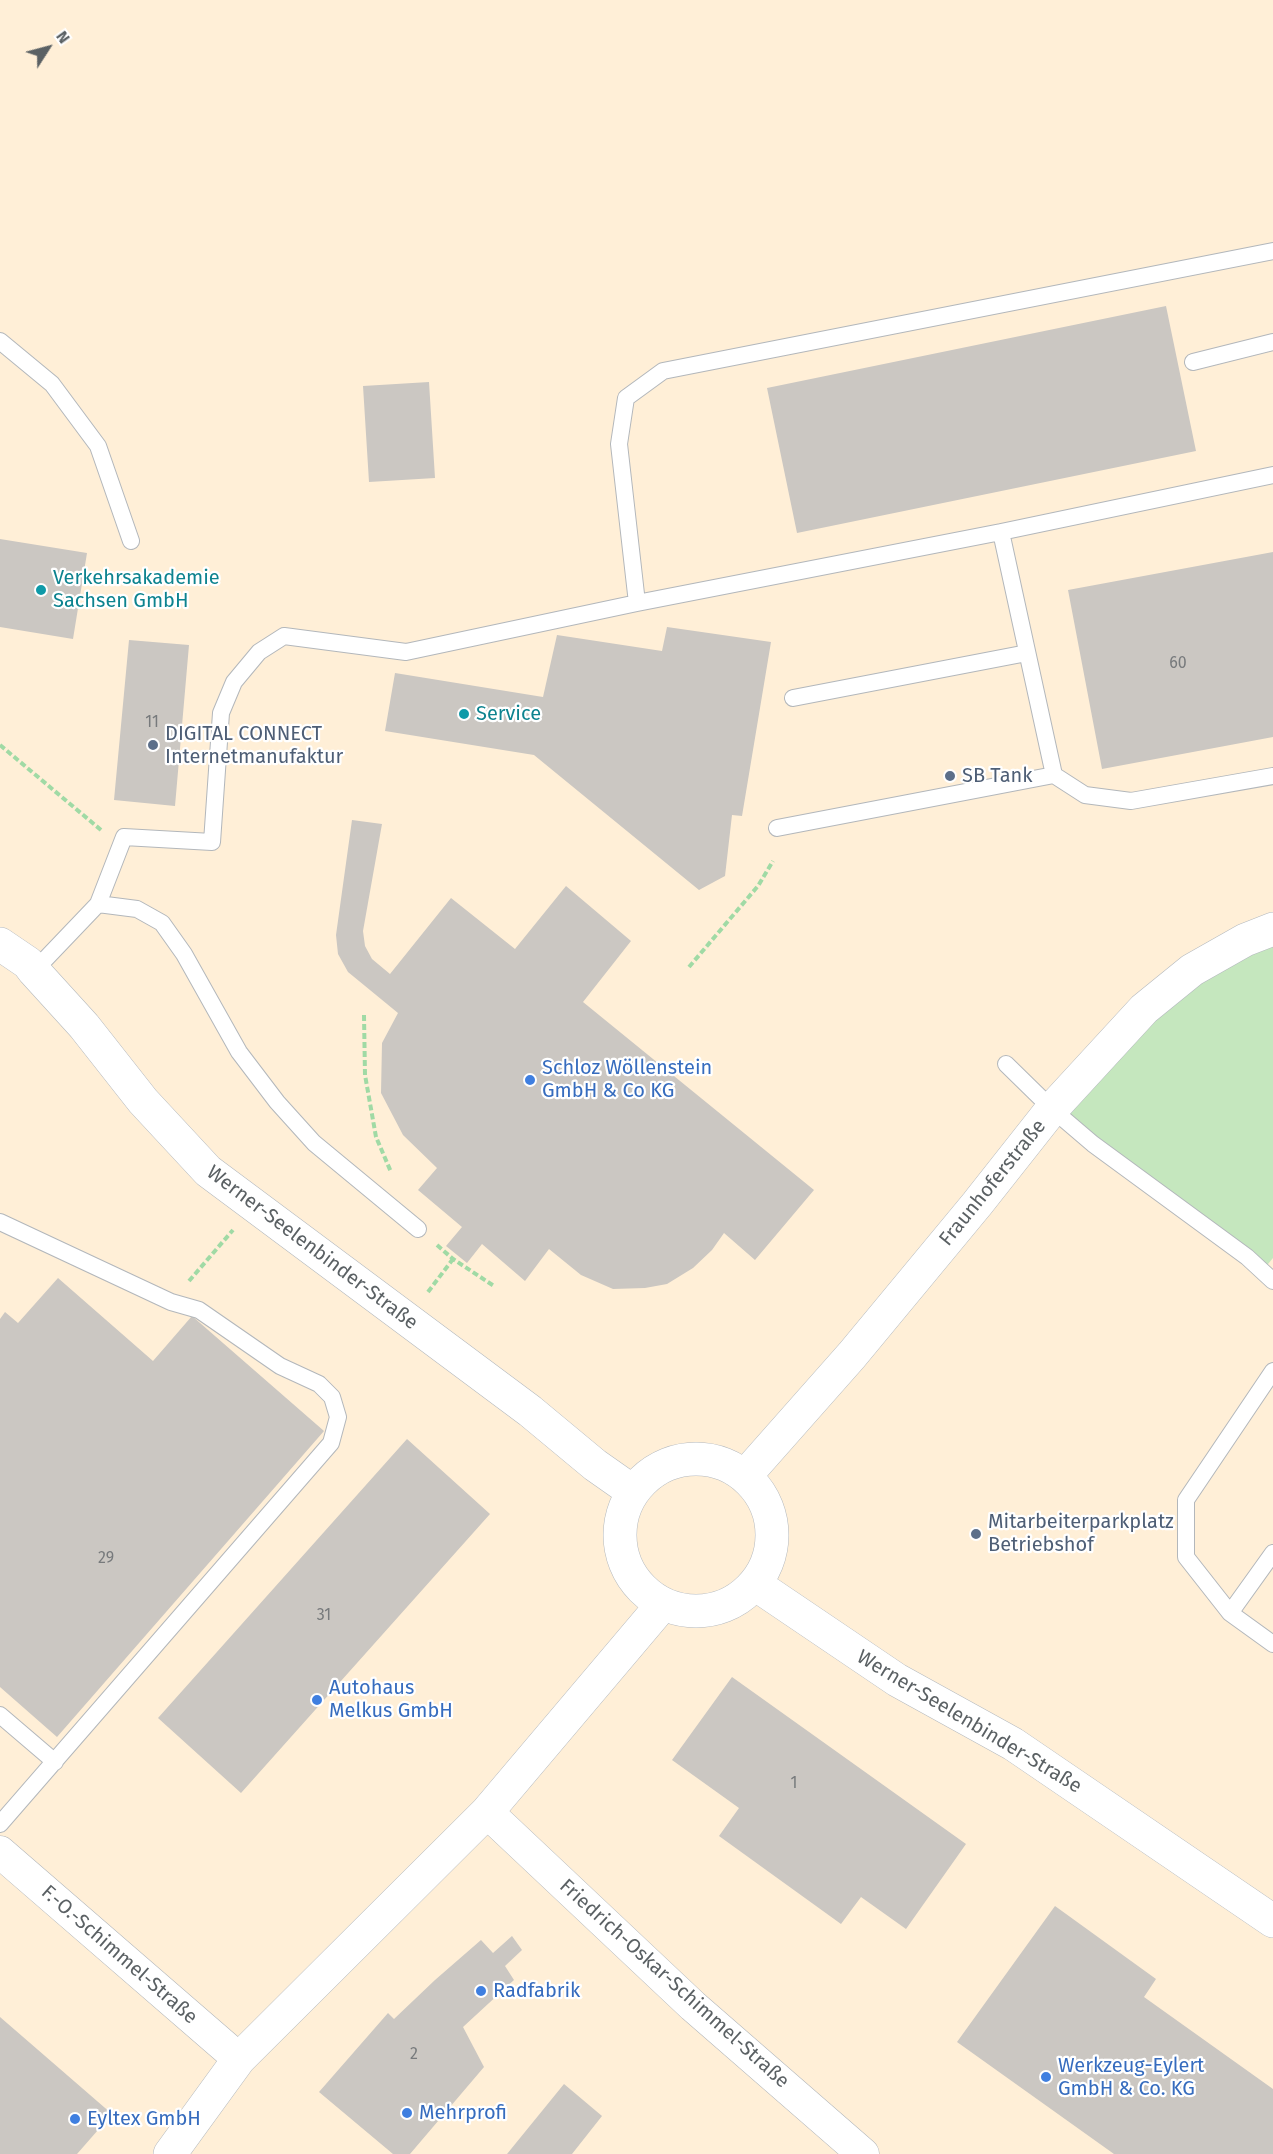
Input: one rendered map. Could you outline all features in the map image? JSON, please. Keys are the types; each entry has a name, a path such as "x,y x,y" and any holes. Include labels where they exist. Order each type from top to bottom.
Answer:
{"main road":[{"name":"Fraunhoferstraße","path":"745,1476 852,1355 1052,1109 1144,1009 1192,970 1245,940 1273,929"},
{"name":"Werner-Seelenbinder-Straße","path":"0,944 28,963 84,1026 143,1101 208,1171 530,1411 595,1465 632,1491"},
{"path":"698,1458 723,1463 745,1476 761,1495 770,1516 771,1525 772,1540 767,1564 755,1584 736,1601 712,1610 687,1612 662,1605 641,1589 626,1568 619,1542 621,1515 632,1491 650,1473 673,1462 690,1459 698,1458"},
{"name":"Werner-Seelenbinder-Straße","path":"755,1584 897,1680 1012,1744 1273,1921"},
{"path":"170,2154 239,2060 487,1812 662,1605"}],"street":[{"name":"Friedrich-Oskar-Schimmel-Straße","path":"487,1812 693,2006 863,2154"},
{"name":"F.-O.-Schimmel-Straße","path":"0,1852 239,2060"}],"lane":[{"path":"638,603 619,444 626,398 663,371 1273,251"},
{"path":"0,341 52,384 98,446 131,541"},
{"path":"1193,362 1273,342"},
{"path":"34,970 98,904 124,837 212,842 221,713 234,681 259,652 284,636 406,652 638,603 1001,532 1273,474"},
{"path":"1001,532 1054,775"},
{"path":"793,698 1027,653"},
{"path":"777,828 1054,775 1085,795 1131,801 1273,776"},
{"path":"98,904 137,909 162,923 184,954 239,1052 277,1102 314,1143 418,1228"},
{"path":"1006,1064 1052,1109 1093,1144 1247,1257 1273,1281"},
{"path":"0,1222 171,1302 199,1310 280,1366 319,1384 332,1397 338,1417 331,1443 0,1824"},
{"path":"1273,1371 1186,1500 1186,1557 1230,1613 1273,1644"},
{"path":"1230,1613 1273,1553"},
{"path":"0,1715 55,1762"}],"path":[{"path":"0,746 120,845"},
{"path":"689,967 758,885 772,861"},
{"path":"364,1015 364,1075 376,1137 395,1181"},
{"path":"418,1228 453,1259 494,1286"},
{"path":"171,1302 225,1240"},
{"path":"407,1319 453,1259"}],"shaded area":[{"path":"0,0 1273,0 1273,2154 0,2154"}],"green space":[{"path":"1273,929 1273,1258 1263,1270 1052,1109 1144,1009"}],"building":[{"path":"1166,306 1196,451 797,533 767,388"},
{"path":"429,382 435,478 369,482 363,386"},
{"name":"Verkehrsakademie Sachsen GmbH","path":"0,539 87,553 73,639 0,627"},
{"path":"1273,552 1273,737 1102,769 1068,590"},
{"path":"667,627 771,642 742,816 732,815 725,876 699,890 534,755 385,731 395,673 543,697 557,635 662,651"},
{"path":"129,640 189,645 175,806 114,800"},
{"name":"Schloz Wöllenstein GmbH & Co KG","path":"352,820 382,824 363,931 365,946 372,959 390,974 451,898 515,949 566,886 631,941 583,1002 814,1190 755,1260 724,1233 712,1250 693,1268 667,1284 645,1288 613,1289 581,1275 549,1249 525,1281 482,1244 467,1263 446,1246 462,1227 418,1190 437,1168 403,1135 381,1093 382,1043 398,1013 348,972 338,954 336,935"},
{"path":"58,1278 153,1361 192,1316 324,1431 57,1737 0,1687 0,1319 5,1312 18,1323"},
{"path":"407,1439 490,1514 241,1793 158,1718"},
{"path":"732,1677 966,1844 906,1929 861,1897 841,1924 719,1836 739,1808 672,1760"},
{"path":"1055,1906 1156,1979 1144,1997 1273,2089 1273,2154 1114,2154 957,2042"},
{"path":"512,1936 522,1950 505,1966 514,1980 463,2027 484,2067 410,2154 393,2154 319,2092 388,2013 394,2019 481,1940 493,1953"},
{"path":"0,2017 112,2114 77,2154 0,2154"},
{"path":"564,2084 602,2116 572,2154 507,2154"}],"place":[{"name":"Verkehrsakademie Sachsen GmbH","path":"41,590"},
{"name":"Service","path":"464,714"},
{"name":"DIGITAL CONNECT Internetmanufaktur","path":"153,745"},
{"name":"SB Tank","path":"950,776"},
{"name":"Schloz Wöllenstein GmbH & Co KG","path":"530,1080"},
{"name":"Mitarbeiterparkplatz Betriebshof","path":"976,1534"},
{"name":"Autohaus Melkus GmbH","path":"317,1700"},
{"name":"Radfabrik","path":"481,1991"},
{"name":"Werkzeug-Eylert GmbH & Co. KG","path":"1046,2077"},
{"name":"Mehrprofi","path":"407,2113"},
{"name":"Eyltex GmbH","path":"75,2119"}]}
